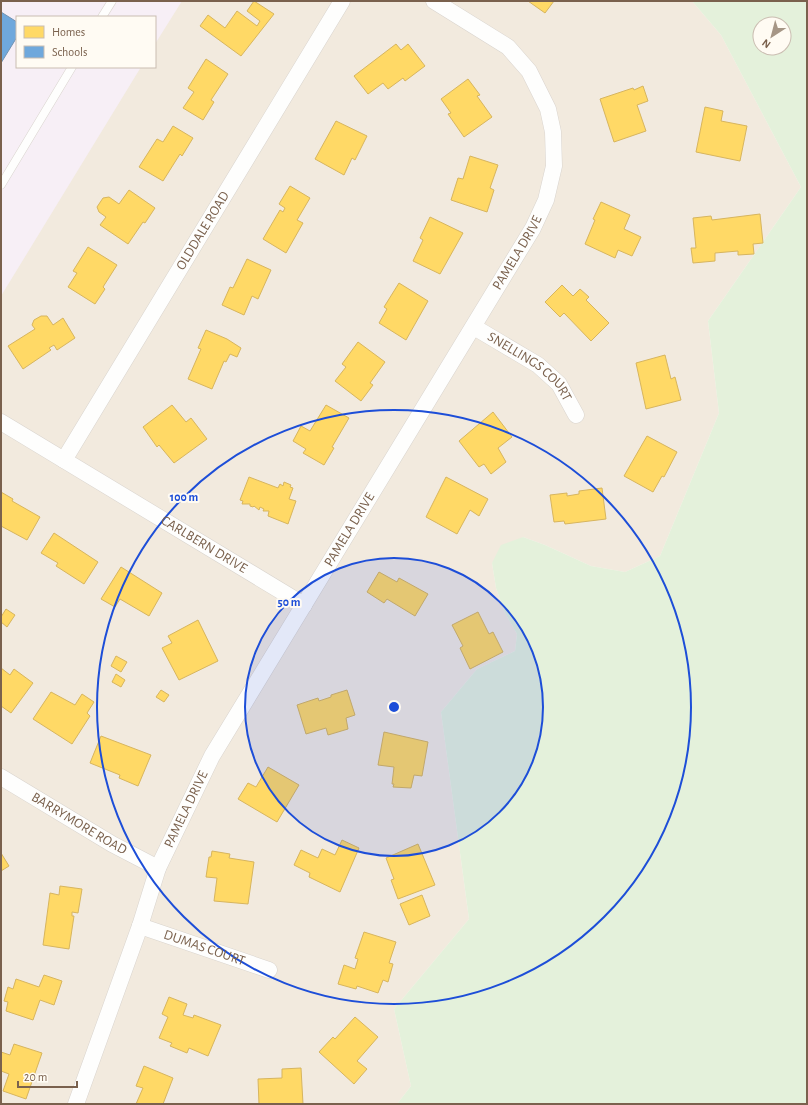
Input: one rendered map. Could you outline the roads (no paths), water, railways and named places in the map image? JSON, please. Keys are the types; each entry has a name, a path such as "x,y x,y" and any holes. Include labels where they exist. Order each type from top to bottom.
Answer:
{"street":[{"name":"OLDDALE ROAD","path":"64,460 342,1"},
{"name":"PAMELA DRIVE","path":"76,1104 140,926 158,868 212,756 474,327 533,228 546,200 554,166 553,132 548,109 530,71 508,47 434,1"},
{"name":"SNELLINGS COURT","path":"474,327 538,365 559,384 576,415"},
{"name":"CARLBERN DRIVE","path":"1,422 304,605"},
{"name":"BARRYMORE ROAD","path":"1,777 112,844 158,868"},
{"name":"DUMAS COURT","path":"140,926 269,970"}],"lane":[{"path":"103,16 112,1"},
{"path":"1,185 71,68"}]}
